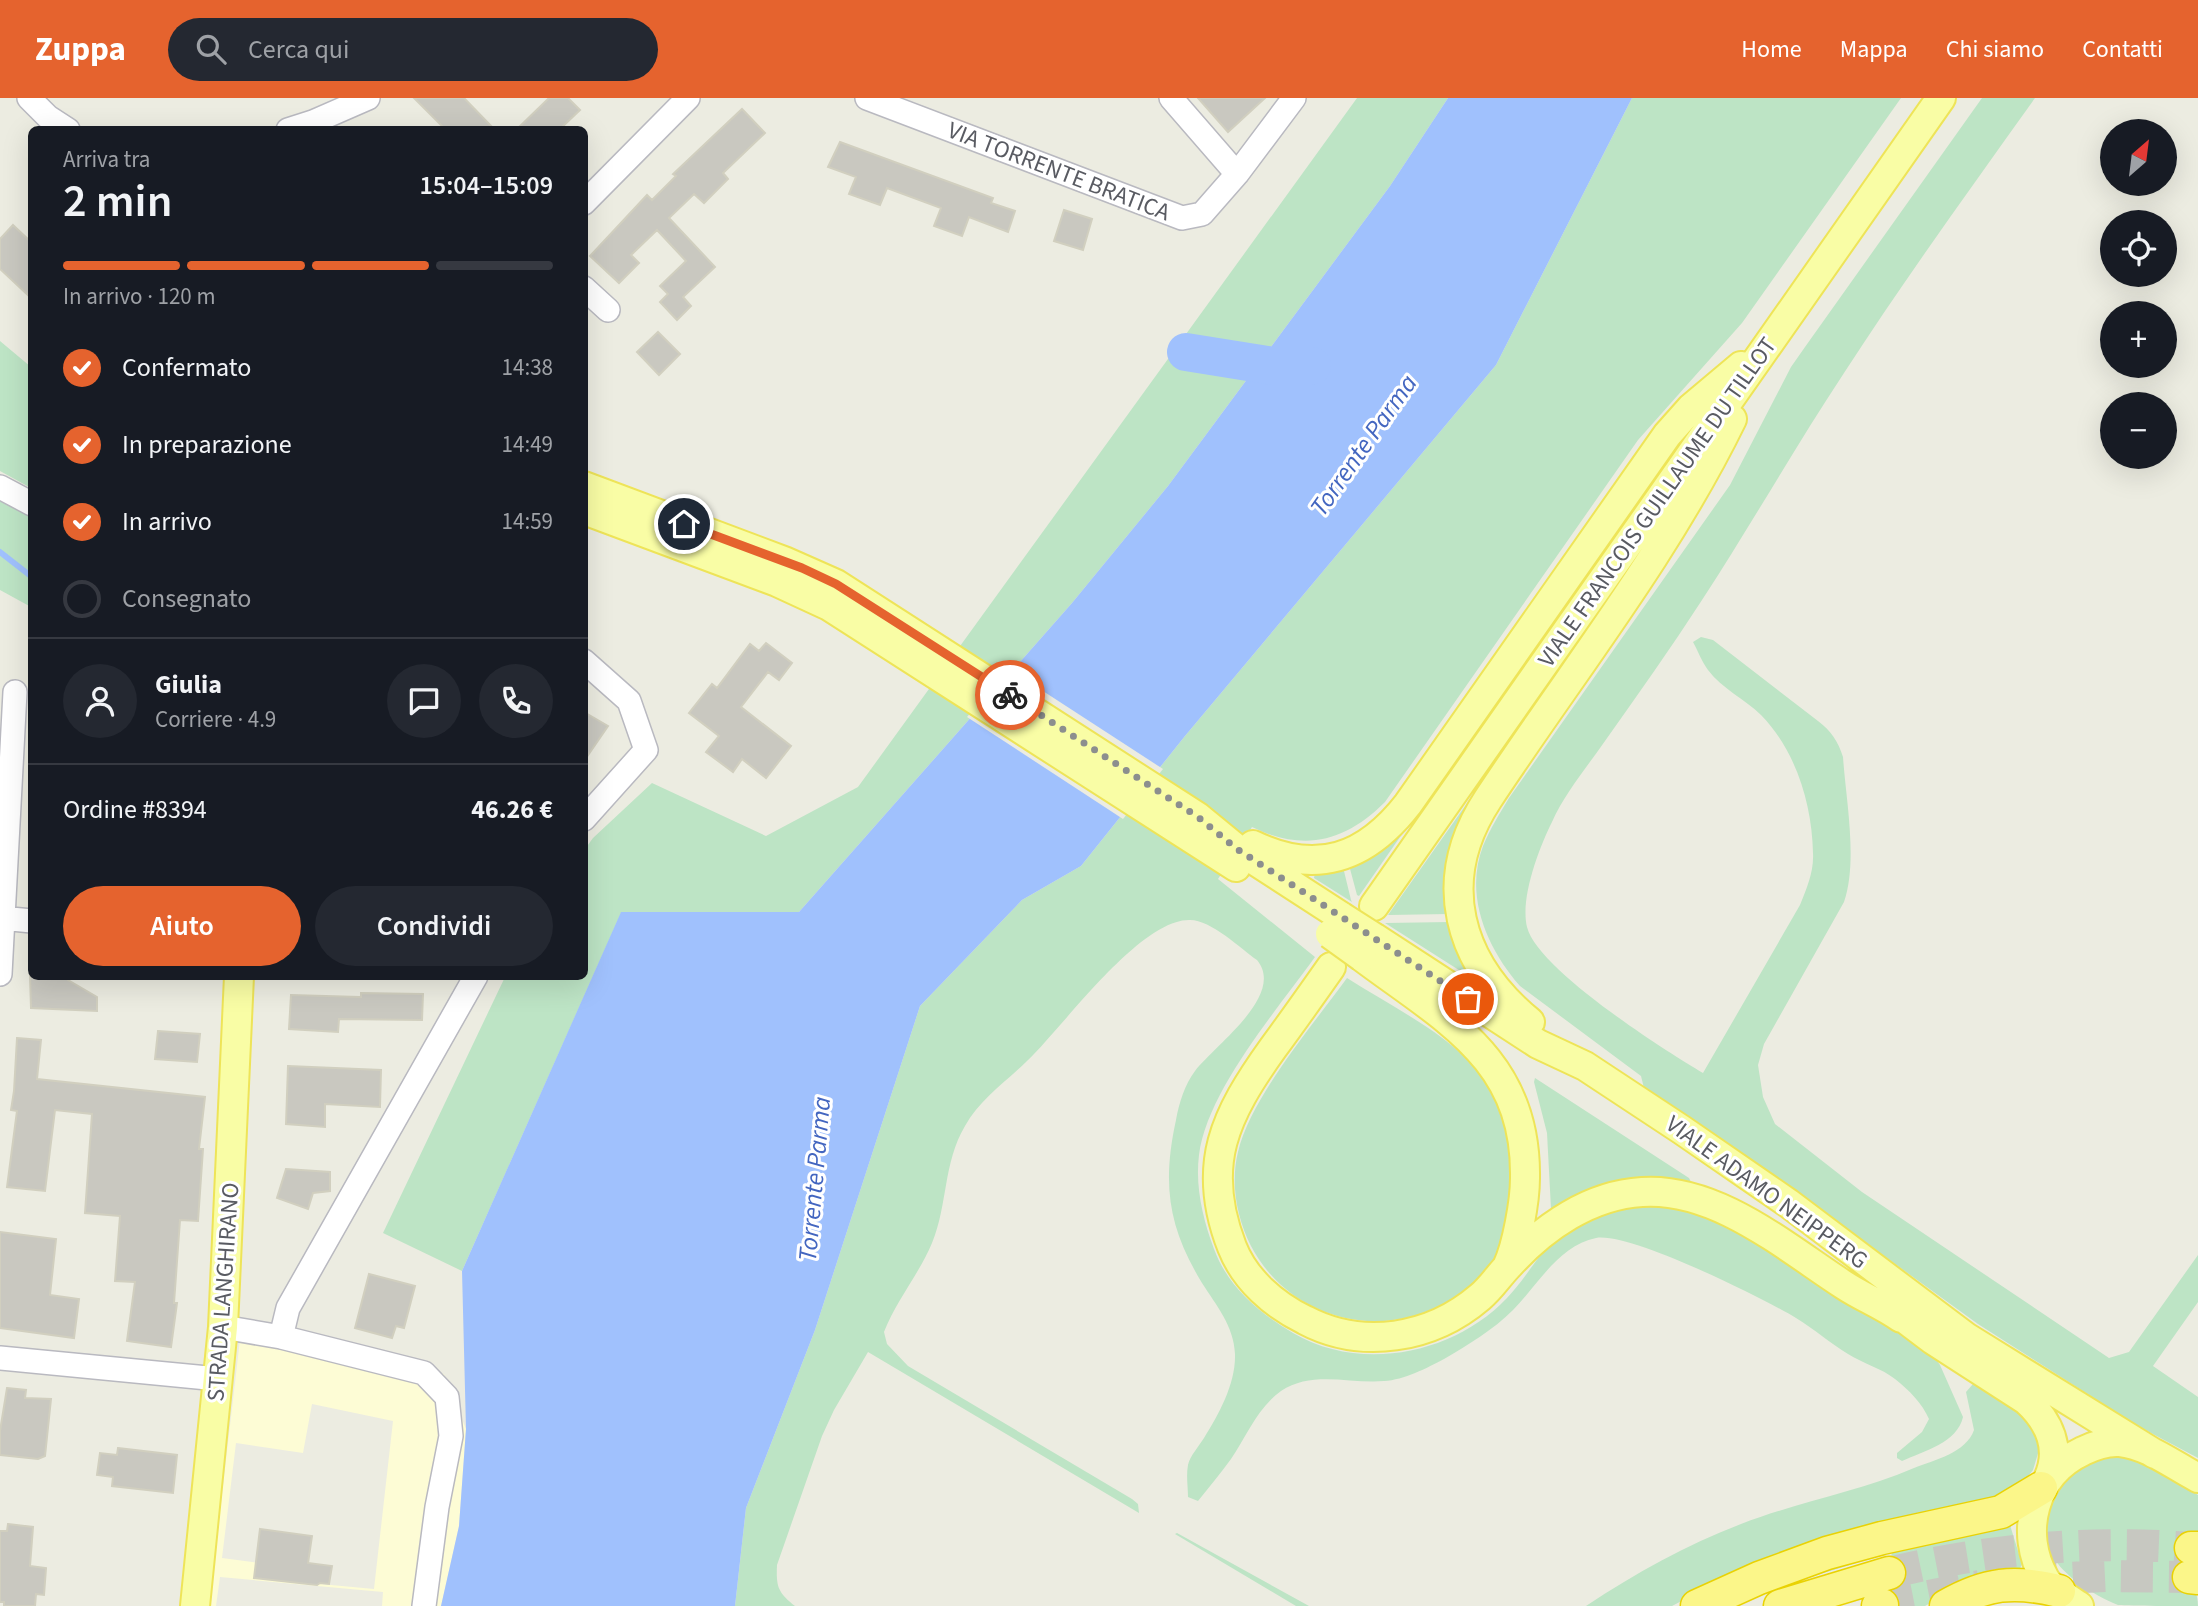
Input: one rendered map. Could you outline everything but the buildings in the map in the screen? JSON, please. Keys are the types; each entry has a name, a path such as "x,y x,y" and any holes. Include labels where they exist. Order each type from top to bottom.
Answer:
{"highway":[{"path":"1697,1606 1759,1578 1827,1553 1904,1532 2001,1512 2045,1483"},
{"path":"1780,1606 1889,1573"},
{"path":"1946,1606 1966,1595 2006,1584 2032,1585 2069,1598"}],"main road":[{"name":"VIALE FRANCOIS GUILLAUME DU TILLOT","path":"1374,906 1941,98"},
{"path":"588,488 819,576 905,640 1236,850 1313,860 1349,853 1381,835 1408,804 1667,435 1691,408 1769,341"},
{"path":"1591,1070 1519,1012 1485,975 1469,943 1461,918 1459,885 1462,857 1479,813 1667,539 1713,457 1769,341"},
{"path":"588,511 795,589 905,640 1198,817 1236,850 1368,948 1487,1057 1506,1085 1522,1131 1525,1165 1522,1216 1507,1267"},
{"name":"VIALE ADAMO NEIPPERG","path":"1368,948 1538,1044 1591,1070 1762,1184 1966,1336 2181,1467"},
{"name":"VIALE ADAMO NEIPPERG","path":"1368,948 1712,1171 1860,1280 1901,1318 2026,1400 2046,1423 2054,1446 2053,1465 2035,1504 2032,1528 2034,1551 2046,1581 2069,1598"},
{"path":"1331,967 1247,1086 1225,1130 1218,1167 1220,1209 1230,1242 1255,1283 1283,1308 1316,1326 1347,1336 1384,1338 1421,1330 1452,1316 1479,1298 1507,1267 1552,1226 1591,1204 1643,1192 1676,1193 1703,1200 1728,1211 1901,1318"},
{"name":"STRADA LANGHIRANO","path":"195,1606 223,1327 239,980"},
{"path":"2045,1483 2053,1472 2073,1455 2108,1442 2134,1445 2181,1467"}],"street":[{"path":"29,98 48,117 62,126"},
{"path":"300,126 368,98"},
{"path":"343,126 368,98"},
{"path":"588,199 688,98"},
{"name":"VIA TORRENTE BRATICA","path":"867,98 1182,218 1202,214 1237,174 1294,98"},
{"path":"1171,98 1237,174"},
{"path":"588,292 608,310"},
{"path":"0,487 28,502"},
{"path":"588,665 629,701 646,750 588,814"},
{"path":"0,974 15,692"},
{"path":"2,918 28,921"},
{"path":"281,1337 288,1308 474,980"},
{"path":"223,1327 281,1337 424,1374 447,1397 451,1436 437,1507 424,1606"},
{"path":"0,1358 218,1379"}],"shaded area":[{"path":"1357,98 1448,98 1390,186 1168,486 1072,603 799,912 621,913 462,1271 383,1233 504,980 588,980 588,845 593,838 652,783 766,836 858,787"},
{"path":"1632,98 1901,98 1742,323 1638,440 1385,802 1355,826 1323,839 1289,839 1252,827 1218,879 1315,957 1246,1052 1215,1105 1199,1155 1198,1179 1203,1215 1227,1275 1246,1298 1268,1317 1293,1333 1320,1345 1348,1352 1377,1354 1406,1352 1461,1333 1507,1298 1561,1233 1572,1224 1588,1217 1648,1202 1707,1212 1736,1227 1834,1289 1933,1355 1963,1417 1960,1426 1947,1440 1902,1461 1897,1458 1897,1453 1922,1432 1929,1419 1915,1397 1895,1379 1848,1354 1796,1318 1727,1282 1637,1245 1596,1238 1583,1242 1560,1258 1497,1324 1471,1343 1430,1366 1392,1380 1318,1379 1305,1381 1281,1391 1259,1414 1231,1459 1198,1501 1188,1497 1189,1462 1226,1398 1233,1376 1235,1354 1228,1325 1191,1263 1175,1224 1169,1185 1172,1143 1179,1107 1188,1082 1255,1004 1262,988 1263,974 1257,960 1224,935 1206,924 1189,920 1169,925 1148,937 1125,956 971,1116 953,1154 932,1243 884,1332 887,1344 908,1366 1132,1499 1138,1504 1139,1513 868,1352 822,1436 777,1565 779,1588 795,1606 735,1606 746,1508 815,1330 920,1006 1022,900 1081,866 1185,736 1496,365"},
{"path":"1982,98 2035,98 1867,338 1690,618 1563,801 1532,873 1526,902 1527,927 1536,944 1577,986 1633,1028 1703,1073 1800,905 1811,873 1813,853 1805,797 1800,779 1784,745 1761,715 1714,677 1693,642 1701,637 1713,640 1818,721 1833,737 1843,757 1850,831 1850,868 1844,902 1764,1044 1758,1065 1763,1097 1775,1124 1862,1192 2109,1358 2129,1352 2198,1255 2198,1302 2153,1366 2198,1397 2198,1458 2136,1425 1978,1324 1750,1159 1644,1088 1641,1076 1520,986 1489,938 1478,902 1476,884 1483,846 1509,798 1730,485 1791,367"},
{"path":"0,341 28,364 28,486 0,471"},
{"path":"0,495 28,510 28,605 0,590"},
{"path":"1492,768 1468,806 1454,836 1449,863 1449,914 1388,915"},
{"path":"1423,804 1359,896 1357,895 1349,865"},
{"path":"1343,867 1352,902 1314,878 1315,873"},
{"path":"1450,922 1473,979 1385,923"},
{"path":"1347,978 1445,1040 1473,1065 1507,1119 1516,1151 1514,1185 1505,1235 1488,1268 1468,1287 1445,1303 1414,1316 1381,1321 1350,1319 1320,1310 1293,1294 1269,1273 1251,1246 1239,1214 1235,1191 1238,1152 1256,1108 1285,1062"},
{"path":"1535,1078 1689,1178 1691,1182 1551,1209 1547,1133"},
{"path":"241,1331 444,1374 466,1429 459,1526 441,1606 382,1606 383,1592 220,1577 216,1606 209,1606","holes":["312,1404 393,1421 374,1589 310,1583 311,1570 222,1558 236,1443 303,1453"]},
{"path":"1973,1384 2025,1414 2038,1440 2039,1450 2033,1470 2016,1491 1716,1583 1672,1606 1586,1606 1662,1560 1721,1532 1762,1516 1893,1476 1957,1450 1970,1438 1974,1430 1966,1392"},
{"path":"2118,1456 2150,1465 2198,1495 2198,1537 2188,1549 2183,1566 2197,1595 2198,1606 2118,1605 2078,1583 2060,1567 2049,1549 2045,1532 2046,1516 2060,1487 2086,1465"},
{"path":"2010,1525 2022,1564 2019,1571 1951,1591 1925,1606 1882,1606 1892,1552 1781,1586 1815,1569"},
{"path":"1175,1534 1309,1606 1296,1606"}],"water":[{"name":"Torrente Parma","path":"1448,98 1632,98 1496,365 1185,736 1081,866 1022,900 920,1006 815,1330 746,1508 735,1606 441,1606 459,1526 466,1429 462,1271 621,912 799,912 1072,603 1168,486 1390,186"}],"pier":[{"path":"1009,669 1163,769 1123,819 967,717"}],"waterway":[{"path":"1186,352 1273,366 1312,366"},
{"path":"0,552 28,574"}],"tunnel":[{"path":"1889,1573 1964,1558 2039,1548 2115,1545 2191,1548"},
{"path":"2025,1580 2106,1576 2189,1577"},
{"path":"1882,1605 1980,1586"}],"way so far":[{"path":"1010,695 1198,817 1237,849 1468,999"}],"route":[{"path":"684,524 802,568 836,584 1010,695"}]}
